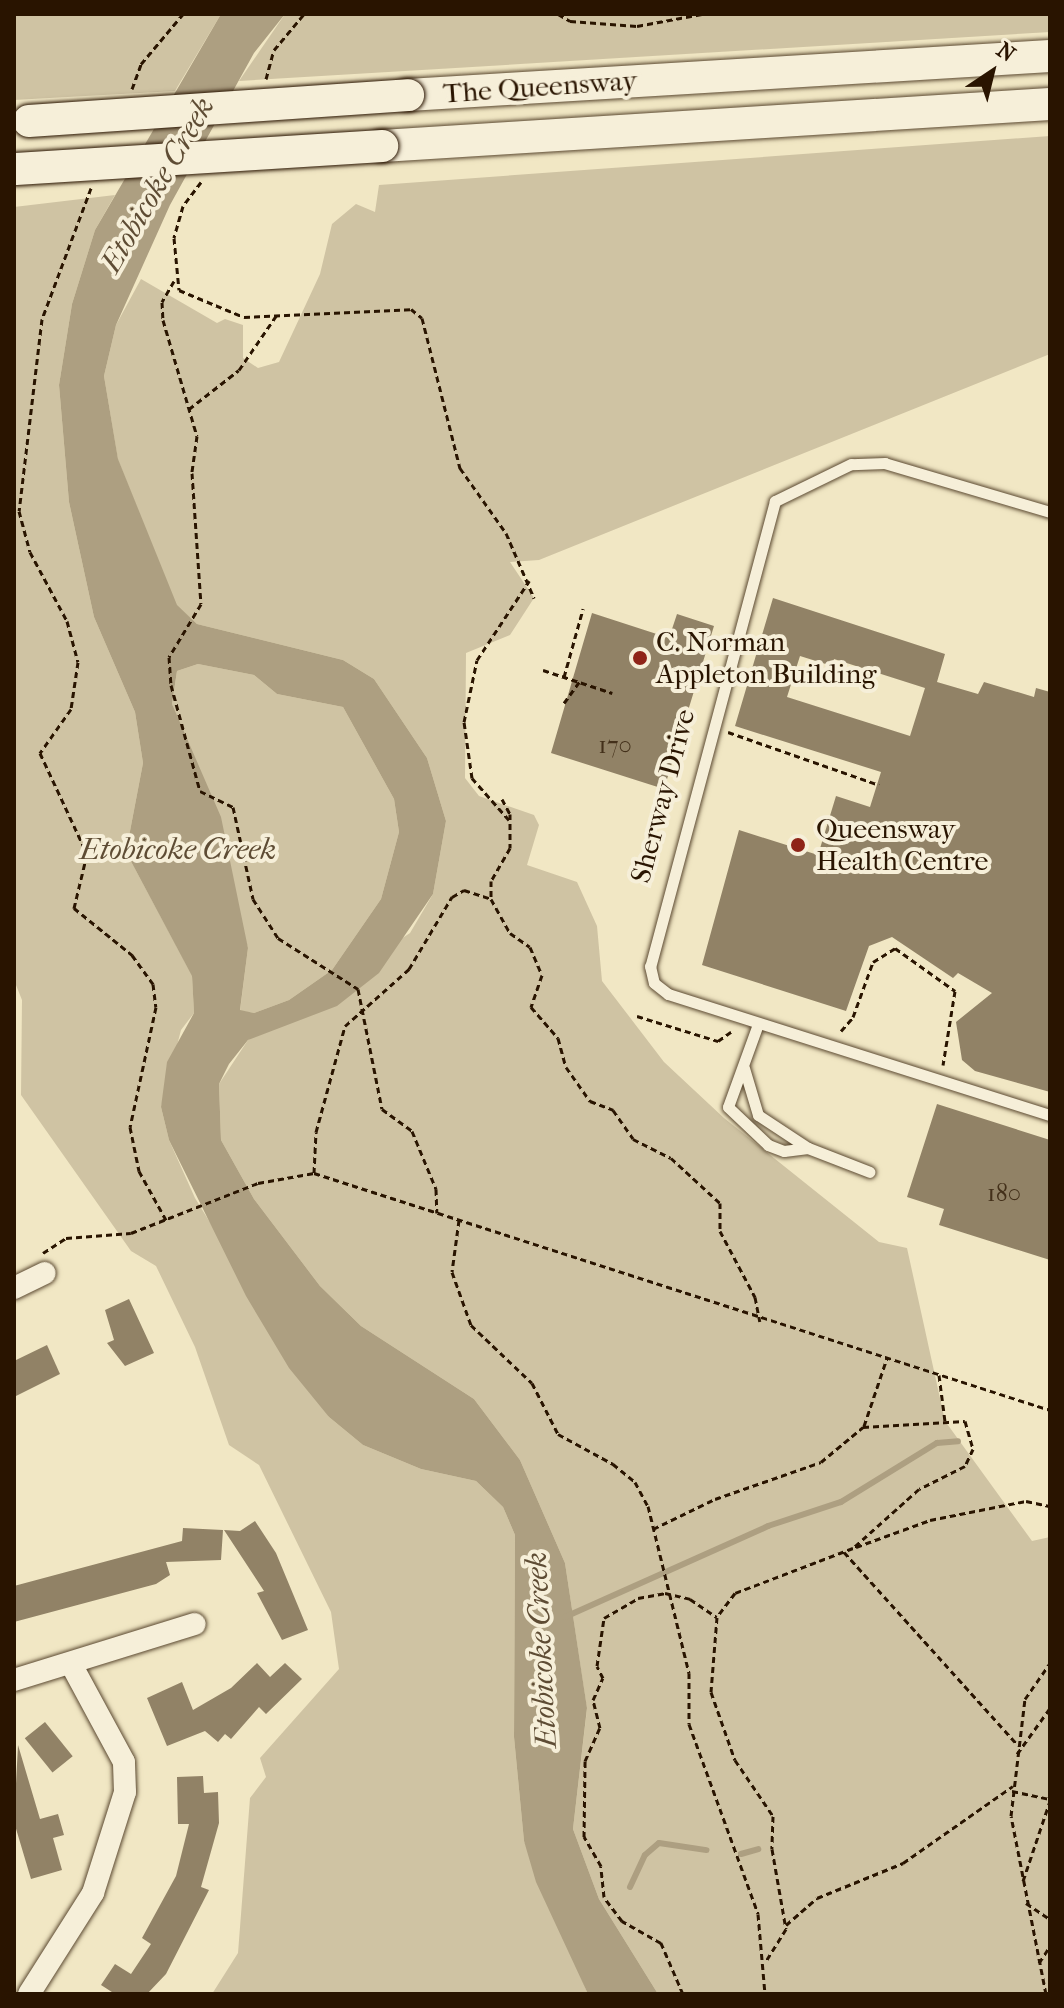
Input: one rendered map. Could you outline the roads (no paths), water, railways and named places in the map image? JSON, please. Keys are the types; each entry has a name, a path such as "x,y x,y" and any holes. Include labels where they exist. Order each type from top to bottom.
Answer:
{"main road":[{"name":"The Queensway","path":"22,121 1050,56"},
{"name":"The Queensway","path":"15,169 1050,104"}],"street":[{"path":"14,1288 45,1273"},
{"path":"14,1680 195,1624"},
{"path":"29,1994 93,1893 125,1792 124,1762 71,1664"}],"lane":[{"name":"Sherway Drive","path":"1050,512 885,463 851,464 775,501 711,728 650,966 654,983 668,994 1050,1115"},
{"path":"758,1024 744,1068 728,1095 734,1118 768,1145 784,1151 808,1148"},
{"path":"744,1068 758,1115 808,1148 870,1172"}],"water":[{"name":"Etobicoke Creek","path":"221,14 285,14 254,53 170,205 116,325 104,376 118,459 177,605 197,624 343,660 374,679 427,758 446,821 433,894 379,973 337,1006 248,1040 229,1064 219,1084 221,1140 254,1199 320,1286 361,1326 474,1399 520,1460 565,1563 587,1708 573,1829 599,1899 658,1994 588,1994 536,1882 524,1841 514,1737 515,1535 503,1507 476,1481 421,1469 363,1445 329,1417 289,1368 246,1296 169,1140 161,1107 167,1062 194,1013 192,976 126,852 143,763 135,712 94,617 69,502 59,385 72,304 95,230","holes":["198,664 254,675 277,694 343,707 394,799 399,832 381,899 332,970 289,1000 254,1013 240,1010 248,948 221,817 172,704 177,671"]}],"waterway":[{"path":"565,1617 768,1526 841,1502 937,1443 958,1441"},
{"path":"630,1887 645,1855 659,1843 706,1850"},
{"path":"741,1854 758,1849"}],"place":[{"name":"C. Norman Appleton Building","path":"640,658"},
{"name":"Queensway Health Centre","path":"798,845"}]}
